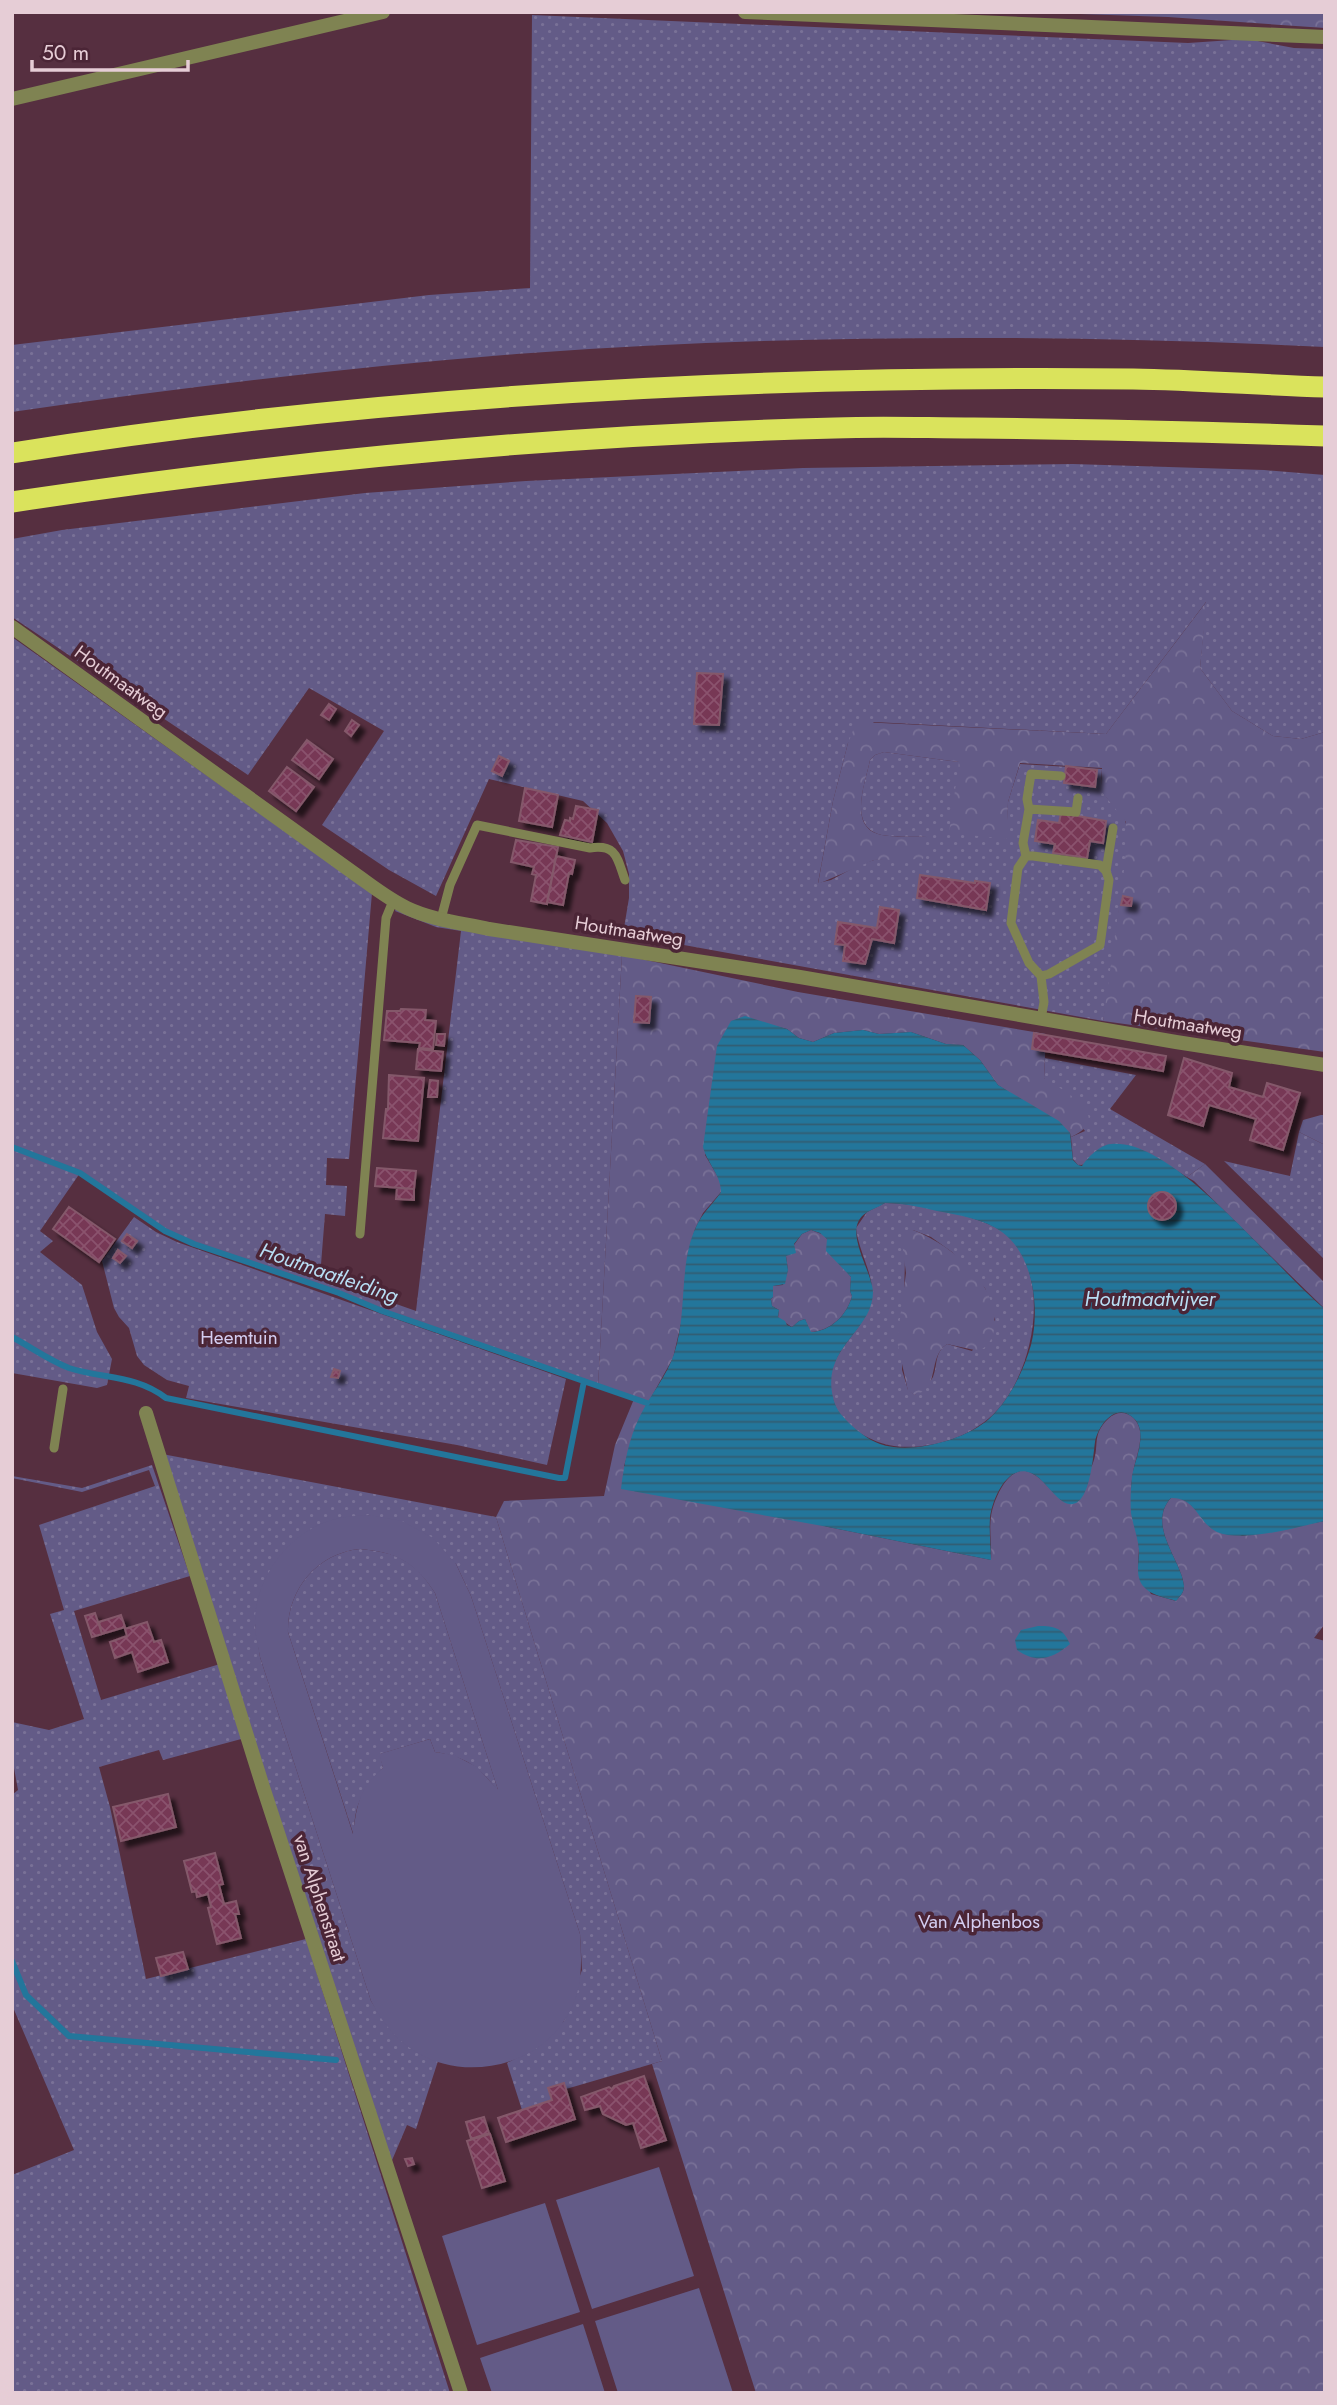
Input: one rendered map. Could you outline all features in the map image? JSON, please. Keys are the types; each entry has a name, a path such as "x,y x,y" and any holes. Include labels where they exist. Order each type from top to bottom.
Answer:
{"highway":[{"path":"12,453 219,424 619,388 768,382 1122,379 1325,387"},
{"path":"12,502 236,470 459,448 626,436 839,428 1141,430 1325,436"}],"street":[{"path":"12,99 383,12"},
{"path":"745,12 1325,37"},
{"name":"Houtmaatweg","path":"12,627 393,901 410,910 441,919 1325,1065"},
{"name":"van Alphenstraat","path":"146,1413 259,1774 461,2393"}],"lane":[{"path":"1041,1019 1044,1002 1041,976 1030,963 1011,923 1018,868 1026,856 1023,843 1031,774 1061,776"},
{"path":"1029,808 1076,812 1078,798"},
{"path":"441,919 450,886 477,825 590,848 603,846 614,852 625,880"},
{"path":"1106,871 1113,828"},
{"path":"1026,856 1100,865 1109,880 1100,945 1041,976"},
{"path":"360,1234 386,918 393,901"},
{"path":"54,1448 63,1389"}],"green space":[{"path":"1022,12 1325,12 1325,28 1168,17"},
{"path":"532,15 1188,43 1247,39 1294,48 1325,49 1325,347 1027,338 729,342 466,358 207,386 12,412 12,345 429,295 530,288"},
{"path":"1073,464 1264,470 1325,475 1325,732 1301,739 1273,736 1232,711 1200,668 1206,602 1106,734 874,722 848,743 833,801 818,883 831,880 874,860 894,858 927,837 878,834 869,829 861,812 861,801 870,760 875,755 884,752 959,762 1006,839 1008,802 1020,764 1102,769 1101,781 1106,797 1124,817 1127,845 1103,1021 623,934 629,898 629,874 623,851 607,823 583,801 489,779 436,896 389,870 322,825 384,731 309,688 248,775 12,617 12,539 62,530 365,493 526,481 803,468"},
{"path":"1207,601 1200,668 1232,711 1273,736 1301,739 1325,732 1325,1052 1103,1021 1125,863 1126,822 1101,791 1102,768 1020,763 1008,802 1007,839 949,833 959,762 884,752 875,755 870,760 861,802 864,822 878,834 927,837 923,859 874,860 818,884 833,801 848,743 854,728 861,722 1106,734"},
{"path":"12,637 372,893 349,1159 327,1158 326,1185 347,1186 345,1216 325,1214 320,1277 416,1311 461,931 436,927 395,911 396,909 622,955 598,1386 194,1244 165,1231 80,1173 40,1231 53,1241 40,1252 82,1285 97,1332 112,1359 107,1385 97,1388 12,1373"},
{"name":"Van Alphenbos","path":"622,955 798,992 1046,1034 1044,1078 1082,1105 1088,1113 1089,1121 1084,1129 1071,1137 1070,1133 998,1085 980,1060 963,1045 946,1044 911,1032 879,1034 863,1030 834,1033 813,1042 799,1038 787,1029 767,1024 705,1155 721,1182 721,1192 703,1213 695,1229 689,1249 683,1315 673,1358 639,1419 624,1466 828,1527 991,1560 992,1510 999,1492 1010,1477 1017,1472 1033,1474 1061,1500 1091,1467 1099,1431 1103,1425 1113,1415 1123,1413 1135,1420 1140,1431 1131,1484 1132,1503 1139,1548 1138,1567 1151,1594 1176,1601 1184,1588 1182,1576 1167,1543 1162,1520 1164,1509 1171,1498 1188,1502 1198,1512 1242,1536 1325,1521 1325,1624 1314,1638 1325,1641 1325,2393 756,2393 652,2064 662,2061 496,1517 504,1501 604,1496 615,1445 634,1399 598,1386"},
{"path":"1045,1058 1136,1075 1110,1109 1205,1164 1187,1177 1155,1157 1078,1165 1073,1159 1071,1137 1085,1131 1044,1078"},
{"path":"1325,1115 1325,1145 1299,1132 1303,1120"},
{"path":"1299,1132 1325,1145 1325,1260 1224,1161 1290,1176"},
{"path":"1205,1164 1325,1283 1325,1309 1187,1177"},
{"path":"885,1203 946,1211 979,1220 1003,1232 1019,1250 1029,1273 1034,1299 1033,1326 1027,1354 1017,1379 1004,1402 988,1419 956,1438 931,1445 906,1447 886,1444 868,1438 852,1427 835,1405 830,1387 831,1372 844,1346 862,1322 872,1295 871,1279 856,1228 867,1212","holes":["913,1230 931,1237 952,1252 985,1288 995,1320 972,1351 947,1344 943,1347 938,1355 933,1377 915,1395 908,1390 902,1370 905,1259"]},
{"name":"Heemtuin","path":"134,1217 177,1242 566,1379 547,1465 457,1445 186,1398 189,1386 167,1380 144,1365 137,1356 129,1328 114,1308 102,1261"},
{"path":"811,1230 824,1235 831,1253 851,1277 852,1296 837,1321 825,1329 810,1332 805,1319 792,1327 778,1318 779,1310 772,1306 771,1299 773,1286 783,1285 788,1270 786,1256 802,1234"},
{"path":"913,1230 943,1245 970,1268 989,1297 994,1313 994,1330 987,1345 979,1351 947,1344 937,1356 928,1386 915,1395 908,1391 897,1341 906,1273 902,1242 906,1232"},
{"path":"162,1454 496,1517 662,2061 566,2089 563,2083 548,2088 552,2100 522,2110 507,2063 539,2046 564,2021 582,1970 580,1934 471,1596 456,1564 368,1515 255,1623 260,1657 371,2001 399,2038 438,2061 416,2129 407,2125 390,2165"},
{"path":"152,1465 190,1576 74,1611 101,1700 220,1664 245,1738 163,1760 159,1750 99,1767 146,1979 306,1939 450,2393 12,2393 12,2175 74,2150 12,2005 12,1795 18,1790 12,1757 12,1722 49,1730 84,1719 50,1614 64,1610 39,1525 155,1486 149,1470 82,1492 12,1476 82,1488"},
{"path":"368,1515 402,1521 433,1538 456,1564 471,1596 580,1934 581,1968 578,1990 564,2021 551,2037 534,2050 496,2065 455,2066 435,2061 416,2052 402,2041 375,2009 260,1657 255,1628 256,1607 268,1573 278,1558 290,1544 320,1524 340,1518","holes":["360,1549 404,1560 420,1573 435,1593 498,1790 477,1767 454,1755 435,1752 430,1739 379,1754 383,1768 360,1798 353,1834 288,1632 293,1602 308,1576 330,1558"]},
{"path":"360,1549 385,1553 404,1560 420,1573 435,1593 499,1793 472,1765 456,1757 435,1752 430,1739 380,1754 383,1768 361,1799 354,1836 288,1632 293,1602 308,1576 330,1558"},
{"path":"659,2167 694,2276 592,2309 556,2200"},
{"path":"545,2203 580,2312 477,2345 442,2236"},
{"path":"699,2288 733,2393 618,2393 595,2321"},
{"path":"583,2324 605,2393 492,2393 480,2358"}],"water":[{"name":"Houtmaatvijver","path":"745,1016 787,1029 799,1038 813,1042 834,1033 863,1030 879,1034 911,1032 946,1044 963,1045 980,1060 998,1085 1059,1121 1070,1133 1073,1160 1078,1165 1082,1166 1095,1152 1111,1144 1136,1148 1164,1161 1194,1183 1325,1309 1325,1521 1270,1533 1228,1535 1211,1528 1186,1502 1171,1498 1164,1509 1162,1520 1167,1543 1182,1576 1184,1588 1176,1601 1150,1592 1139,1578 1139,1550 1131,1513 1132,1476 1140,1444 1140,1428 1131,1416 1125,1413 1113,1415 1103,1424 1095,1442 1088,1483 1079,1501 1071,1504 1062,1501 1031,1473 1022,1471 1008,1478 991,1510 991,1560 621,1489 636,1424 674,1354 681,1322 690,1242 701,1217 721,1192 719,1180 703,1147 717,1046 731,1021","holes":["885,1203 962,1216 995,1228 1013,1242 1021,1254 1032,1284 1034,1331 1024,1365 1009,1394 996,1412 979,1427 937,1444 907,1448 880,1444 843,1417 833,1397 831,1380 834,1365 840,1352 865,1318 871,1306 873,1292 856,1229 859,1220 866,1213","811,1230 827,1239 826,1251 851,1277 852,1296 837,1321 825,1329 811,1332 805,1319 792,1327 787,1325 778,1317 779,1310 772,1306 771,1299 773,1286 785,1284 788,1270 786,1256 796,1253 794,1244 802,1234"]},
{"path":"1038,1626 1058,1629 1070,1644 1044,1658 1031,1657 1017,1650 1015,1640 1021,1630"}],"building":[{"path":"697,673 723,674 719,725 694,724"},
{"path":"329,704 336,709 329,720 321,715"},
{"path":"352,720 359,725 351,736 345,731"},
{"path":"307,740 333,759 319,779 292,760"},
{"path":"499,756 509,761 502,776 492,771"},
{"path":"1066,766 1097,770 1095,787 1064,783"},
{"path":"287,767 314,787 296,811 269,791"},
{"path":"525,788 558,795 552,827 519,821"},
{"path":"576,806 598,810 592,842 560,835 565,820 573,819"},
{"path":"1061,813 1106,821 1103,843 1090,841 1087,858 1053,853 1055,844 1035,841 1038,820 1059,823"},
{"path":"516,840 558,847 547,904 531,901 536,875 532,874 534,867 511,862"},
{"path":"556,856 575,860 572,874 569,873 563,905 547,902"},
{"path":"920,875 990,883 986,910 917,898"},
{"path":"1123,896 1132,898 1131,906 1121,905"},
{"path":"880,907 899,910 894,943 872,939 865,964 843,961 845,945 835,944 838,922 877,928"},
{"path":"636,996 651,997 649,1023 634,1022"},
{"path":"426,1010 425,1020 436,1021 433,1049 419,1048 420,1043 384,1040 387,1011"},
{"path":"1034,1033 1166,1056 1163,1071 1032,1049"},
{"path":"437,1034 445,1034 444,1046 436,1045"},
{"path":"418,1049 443,1052 441,1071 416,1069"},
{"path":"1184,1058 1232,1073 1229,1087 1263,1097 1267,1083 1300,1093 1283,1150 1250,1140 1256,1119 1209,1105 1203,1126 1168,1115"},
{"path":"389,1075 424,1078 418,1141 383,1138 388,1109"},
{"path":"430,1080 438,1081 437,1097 428,1097"},
{"path":"377,1168 416,1171 414,1189 375,1186"},
{"path":"397,1188 414,1189 414,1200 396,1199"},
{"path":"1162,1192 1172,1196 1176,1206 1172,1216 1162,1220 1152,1216 1148,1206 1152,1196"},
{"path":"69,1207 115,1239 99,1262 53,1229"},
{"path":"127,1234 137,1241 132,1248 122,1241"},
{"path":"118,1250 126,1256 120,1263 113,1258"},
{"path":"334,1369 340,1371 338,1378 331,1377"},
{"path":"95,1613 102,1634 92,1637 85,1616"},
{"path":"121,1615 125,1627 102,1634 99,1622"},
{"path":"147,1622 154,1642 161,1640 168,1662 138,1672 132,1652 115,1658 110,1642 127,1636 125,1629"},
{"path":"168,1794 176,1827 121,1841 113,1807"},
{"path":"215,1853 223,1884 219,1885 224,1904 236,1901 239,1914 235,1914 241,1938 217,1944 208,1908 211,1907 208,1894 197,1897 196,1891 192,1892 184,1861"},
{"path":"183,1952 188,1969 161,1976 156,1958"},
{"path":"644,2076 666,2140 641,2148 633,2123 626,2125 603,2114 600,2106 585,2110 581,2097 609,2087 612,2089"},
{"path":"564,2083 575,2119 506,2142 498,2118 552,2100 548,2088"},
{"path":"484,2117 489,2133 471,2139 466,2122"},
{"path":"490,2134 505,2181 482,2188 467,2141"},
{"path":"412,2158 414,2164 408,2166 405,2159"}],"waterway":[{"name":"Houtmaatleiding","path":"12,1147 80,1173 165,1231 194,1244 647,1403"},
{"path":"12,1337 69,1368 131,1381 166,1398 559,1478 565,1478 584,1381"},
{"path":"12,1961 26,1995 69,2036 336,2060"}]}
